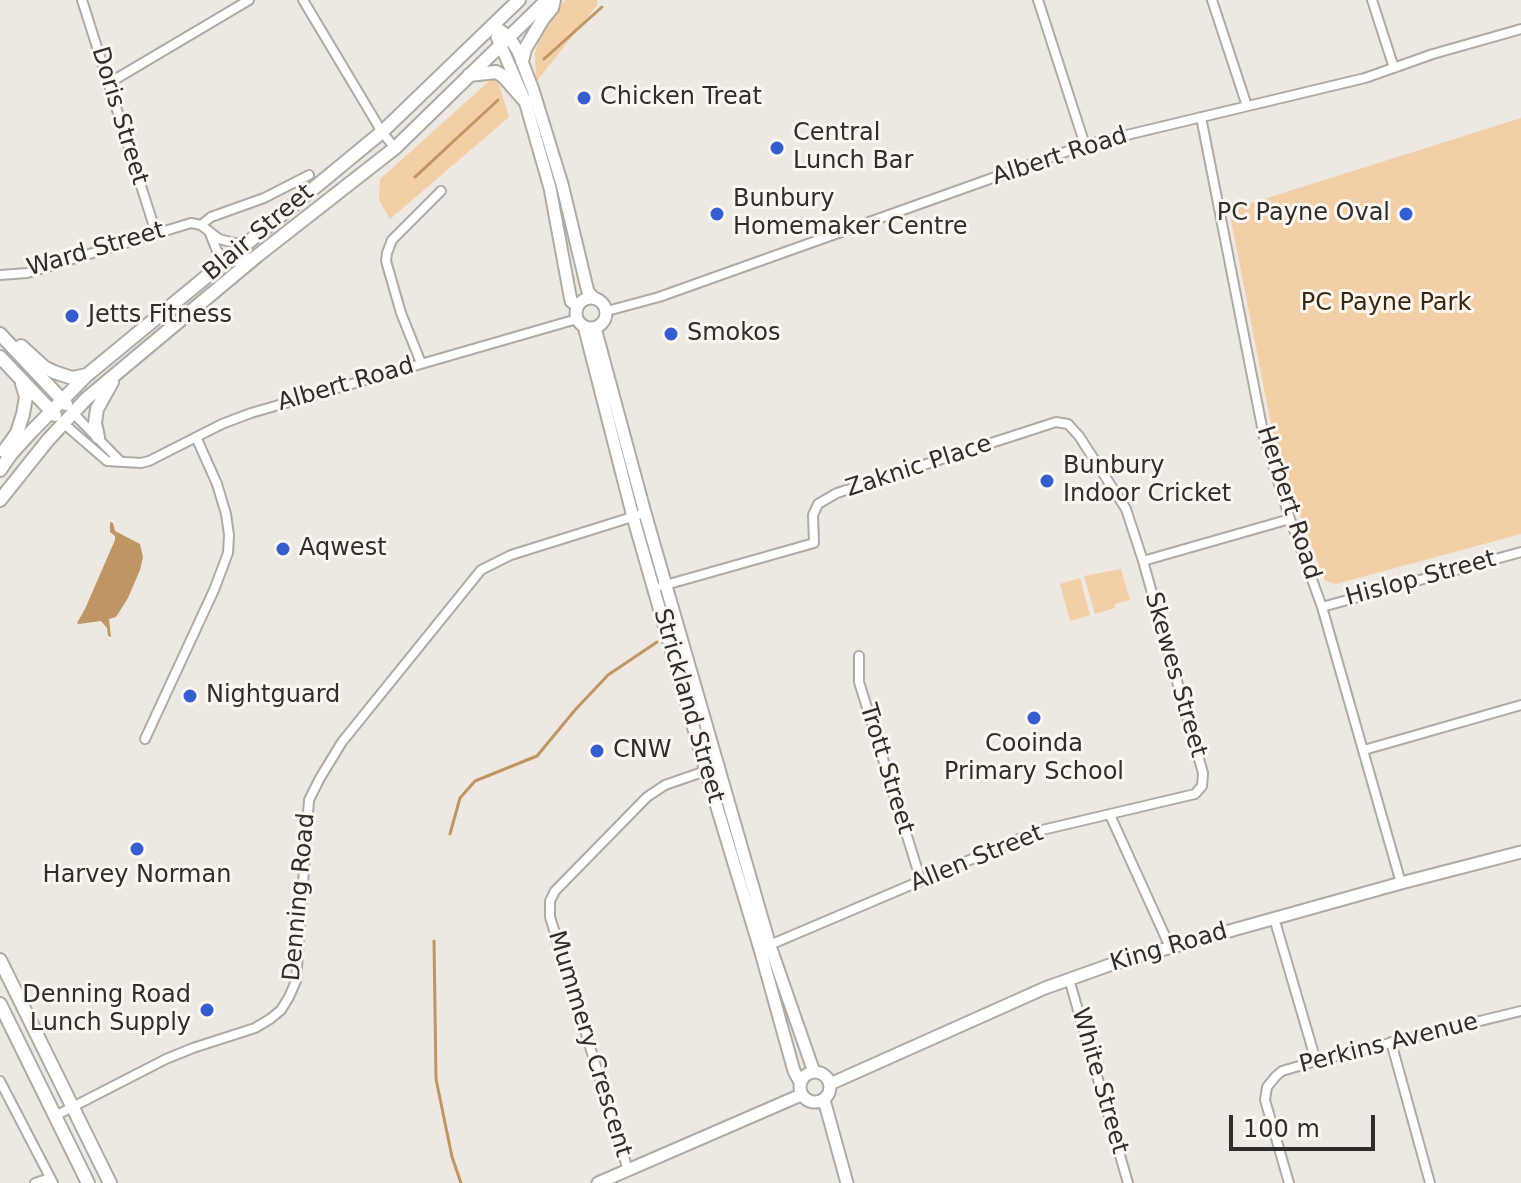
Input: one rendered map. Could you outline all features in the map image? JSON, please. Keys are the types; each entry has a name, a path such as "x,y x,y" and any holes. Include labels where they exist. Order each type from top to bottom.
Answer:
{"main road":[{"name":"Blair Street","path":"0,470 11,454 87,375 382,132 519,0"},
{"name":"Blair Street","path":"0,500 73,413 257,256 395,148 547,0"},
{"path":"522,61 525,49 554,0"},
{"path":"469,75 496,72 525,101"},
{"path":"0,331 44,367 72,378 87,375"},
{"path":"0,331 73,413"},
{"path":"0,357 63,423"},
{"path":"98,437 95,423 97,409 118,372"},
{"path":"0,457 17,433 23,414 26,397 21,380"},
{"path":"0,960 110,1183"},
{"path":"2,1012 88,1183"}],"street":[{"name":"Doris Street","path":"82,0 156,233"},
{"path":"109,83 249,0"},
{"path":"303,0 382,132 395,148"},
{"path":"1038,0 1085,145"},
{"path":"1212,0 1247,106"},
{"path":"1372,0 1394,68"},
{"name":"Strickland Street","path":"493,25 504,42 525,101 550,188 571,301 583,320 645,513 720,766 794,1071 801,1088"},
{"name":"Albert Road","path":"607,311 659,297 1085,145 1365,78 1433,54 1521,29"},
{"name":"Strickland Street","path":"504,42 518,51 533,90 562,184 588,292 594,298"},
{"name":"Herbert Road","path":"1201,117 1264,437 1322,607 1401,883"},
{"name":"Ward Street","path":"0,275 27,273 156,233 200,226 211,217 264,198 309,175"},
{"path":"421,363 401,313 386,261 392,240 441,191"},
{"path":"200,226 219,239 239,244 249,241"},
{"path":"200,226 226,260 234,262 257,256"},
{"path":"594,298 604,304 607,311 604,322 583,320 583,300 594,298"},
{"name":"Strickland Street","path":"583,320 633,517 706,771 765,947 814,1072"},
{"name":"Albert Road","path":"121,462 149,461 251,413 583,320"},
{"path":"73,413 121,462"},
{"name":"Zaknic Place","path":"654,589 814,543 813,515 818,504 837,493 1056,422 1068,424 1079,436 1116,493 1126,509 1143,561"},
{"path":"63,423 107,461 121,462"},
{"path":"145,739 228,553 226,514 216,481 196,437"},
{"name":"Denning Road","path":"55,1116 166,1059 255,1028 281,1010 296,981 309,800 342,742 481,570 511,555 645,513"},
{"path":"1143,561 1290,519"},
{"name":"Hislop Street","path":"1322,607 1521,552"},
{"name":"Skewes Street","path":"1143,561 1203,773 1200,790"},
{"name":"Trott Street","path":"859,656 859,682 921,881"},
{"path":"1364,750 1521,705"},
{"name":"Mummery Crescent","path":"628,1170 550,917 550,901 555,891 647,797 665,785 720,766"},
{"name":"Allen Street","path":"765,947 1038,831 1183,798 1200,790"},
{"path":"1110,815 1170,947"},
{"name":"King Road","path":"830,1084 1069,979 1170,947 1521,852"},
{"path":"1274,918 1316,1061"},
{"name":"White Street","path":"1069,979 1128,1183"},
{"path":"2,1012 24,1008"},
{"name":"Perkins Avenue","path":"1289,1183 1265,1093 1271,1081 1282,1071 1521,1011"},
{"path":"1391,1042 1430,1183"},
{"path":"598,1183 801,1088 807,1074 814,1072 826,1076 830,1084 824,1100 811,1102 801,1088"},
{"path":"0,1081 52,1181 35,1183"},
{"path":"824,1100 847,1183"}],"green space":[{"path":"566,0 597,0 598,4 536,82 535,53 545,22"},
{"path":"496,75 509,117 390,219 379,200 380,179"},
{"name":"PC Payne Park","path":"1521,118 1521,534 1336,584 1325,581 1277,455 1229,210"},
{"path":"1121,569 1130,600 1095,614 1084,576"},
{"path":"1080,578 1090,615 1070,621 1060,584"}],"shaded area":[{"path":"110,522 115,531 140,544 143,557 128,598 116,617 109,619 111,637 101,621 77,623 115,540 110,532"}],"waterway":[{"path":"544,59 602,7"},
{"path":"415,177 498,100"},
{"path":"450,834 460,798 475,781 537,756 608,675 657,642"},
{"path":"434,941 436,1079 452,1157 461,1183"}],"place":[{"name":"Chicken Treat","path":"584,98"},
{"name":"Central Lunch Bar","path":"777,148"},
{"name":"Bunbury Homemaker Centre","path":"717,214"},
{"name":"PC Payne Oval","path":"1406,214"},
{"name":"Jetts Fitness","path":"72,316"},
{"name":"Smokos","path":"671,334"},
{"name":"Bunbury Indoor Cricket","path":"1047,481"},
{"name":"Aqwest","path":"283,549"},
{"name":"Nightguard","path":"190,696"},
{"name":"Cooinda Primary School","path":"1034,718"},
{"name":"CNW","path":"597,751"},
{"name":"Harvey Norman","path":"137,849"},
{"name":"Denning Road Lunch Supply","path":"207,1010"}]}
